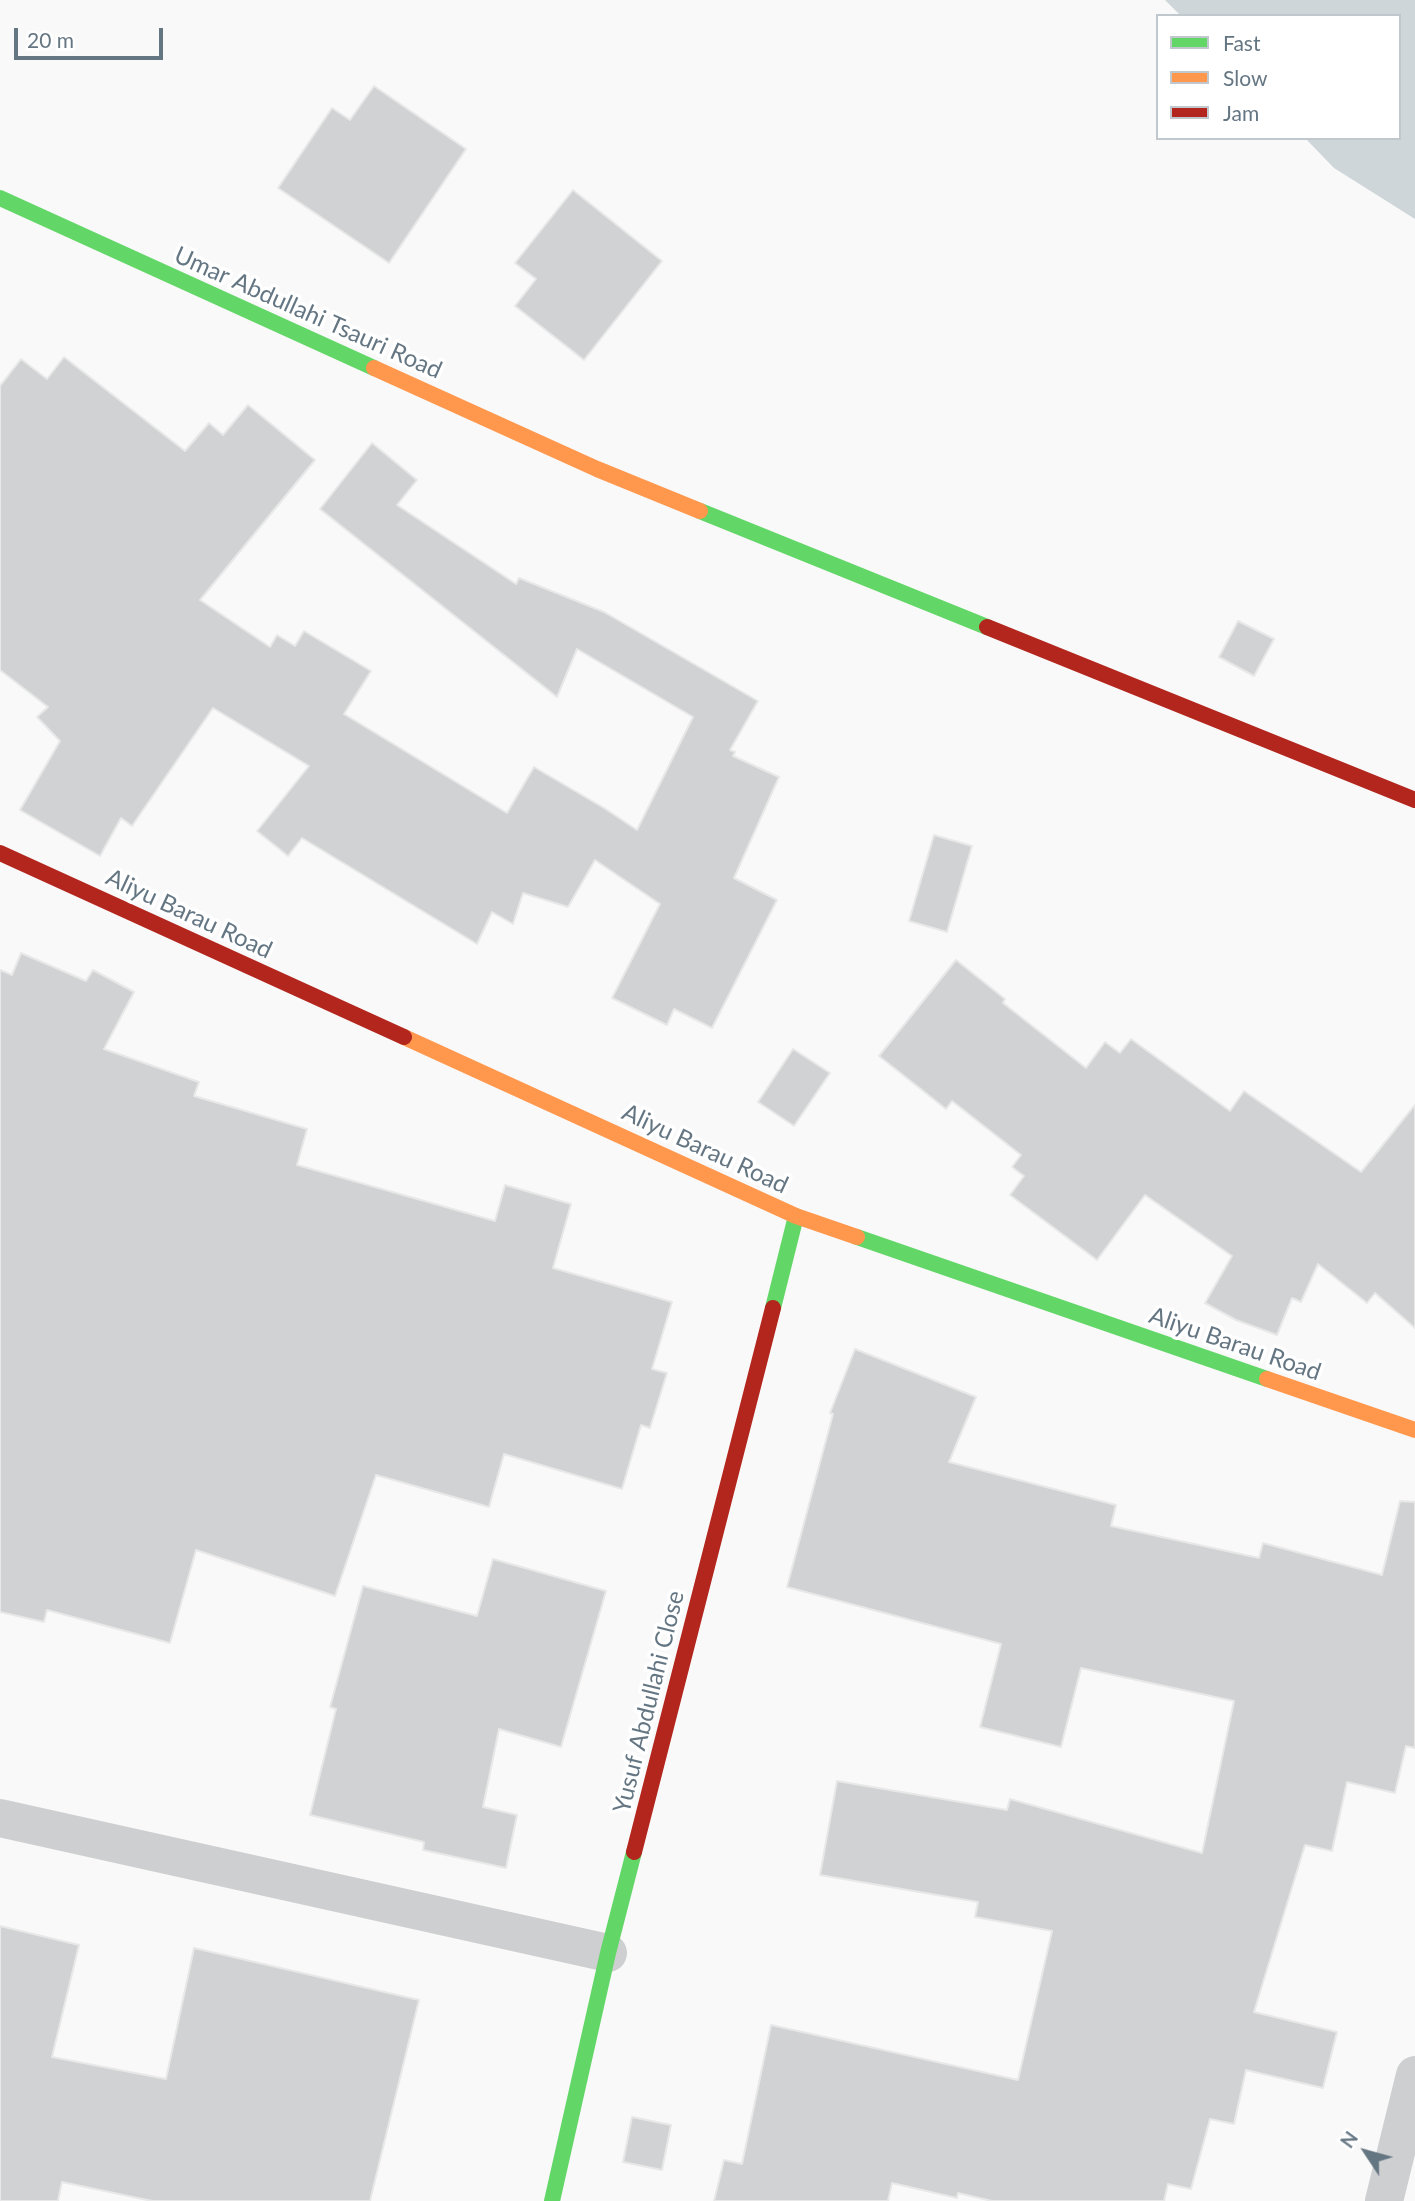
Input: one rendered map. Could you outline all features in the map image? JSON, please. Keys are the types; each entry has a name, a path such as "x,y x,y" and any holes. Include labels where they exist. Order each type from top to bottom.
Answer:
{"street":[{"name":"Umar Abdullahi Tsauri Road","path":"0,198 597,469 1415,800"},
{"name":"Aliyu Barau Road","path":"0,853 796,1216 1415,1430"},
{"name":"Yusuf Abdullahi Close","path":"552,2201 608,1953 796,1216"},
{"path":"0,1818 608,1953"},
{"path":"1384,2201 1415,2075"}],"shaded area":[{"path":"1165,0 1415,0 1415,219 1334,168 1307,140 1401,140 1401,14 1179,14"}],"building":[{"path":"374,86 466,149 389,263 278,188 332,108 350,120"},
{"path":"573,190 662,261 584,360 515,306 536,279 515,263"},
{"path":"64,357 185,451 209,423 223,435 248,405 315,460 200,600 270,647 277,635 295,646 304,631 371,671 344,714 507,813 534,767 637,830 693,717 577,649 557,697 320,509 372,443 417,480 397,505 516,584 519,578 604,612 758,701 730,750 735,752 733,756 779,777 734,878 777,900 712,1028 674,1009 667,1025 612,998 660,904 595,860 568,907 523,893 513,924 492,912 477,944 302,838 288,856 257,831 309,766 213,708 132,826 121,818 100,856 20,810 60,741 37,717 48,707 0,670 0,386 21,359 47,379"},
{"path":"1238,621 1274,639 1254,676 1219,657"},
{"path":"934,835 972,846 947,932 909,921"},
{"path":"21,953 86,981 93,970 134,992 104,1049 199,1082 194,1096 307,1129 297,1165 495,1221 505,1185 571,1204 553,1268 672,1302 652,1369 667,1373 650,1428 641,1425 622,1489 504,1454 489,1507 376,1475 335,1596 196,1550 170,1643 47,1610 44,1622 0,1612 0,970 12,975"},
{"path":"956,960 1005,999 1003,1003 1086,1068 1105,1042 1120,1053 1131,1039 1230,1111 1244,1091 1361,1172 1415,1105 1415,1328 1375,1293 1367,1303 1318,1264 1301,1302 1292,1298 1277,1335 1236,1320 1205,1303 1232,1256 1145,1195 1097,1260 1010,1195 1024,1176 1012,1167 1021,1155 952,1101 946,1109 879,1056"},
{"path":"793,1049 830,1073 794,1126 758,1102"},
{"path":"855,1349 976,1397 949,1462 1116,1505 1111,1526 1259,1558 1263,1543 1382,1575 1400,1501 1415,1502 1415,1748 1406,1746 1395,1793 1347,1782 1332,1851 1305,1845 1254,2012 1337,2032 1323,2088 1246,2070 1234,2124 1210,2119 1191,2189 1168,2184 1164,2201 992,2201 958,2193 957,2198 892,2183 888,2201 714,2201 724,2160 742,2164 771,2025 1018,2080 1052,1931 975,1917 978,1902 820,1875 837,1781 1007,1810 1010,1799 1202,1853 1234,1701 1081,1668 1061,1747 980,1727 1001,1644 787,1587 833,1414 830,1413"},
{"path":"493,1559 606,1591 561,1747 499,1729 483,1807 517,1815 506,1868 423,1850 424,1842 310,1815 336,1709 330,1707 363,1586 477,1616"},
{"path":"0,1926 79,1945 52,2057 166,2079 194,1948 419,2000 370,2201 152,2201 62,2182 58,2201 0,2201"},
{"path":"632,2117 671,2125 662,2170 623,2162"}],"traffic: fast":[{"path":"0,198 374,368"},
{"path":"700,511 987,627"},
{"path":"773,1308 796,1216"},
{"path":"857,1237 1267,1379"},
{"path":"552,2201 608,1953 634,1852"}],"traffic: slow":[{"path":"374,368 597,469 700,511"},
{"path":"404,1037 796,1216 857,1237"},
{"path":"1267,1379 1415,1430"}],"traffic: jam":[{"path":"987,627 1415,800"},
{"path":"0,853 404,1037"},
{"path":"634,1852 773,1308"}]}
